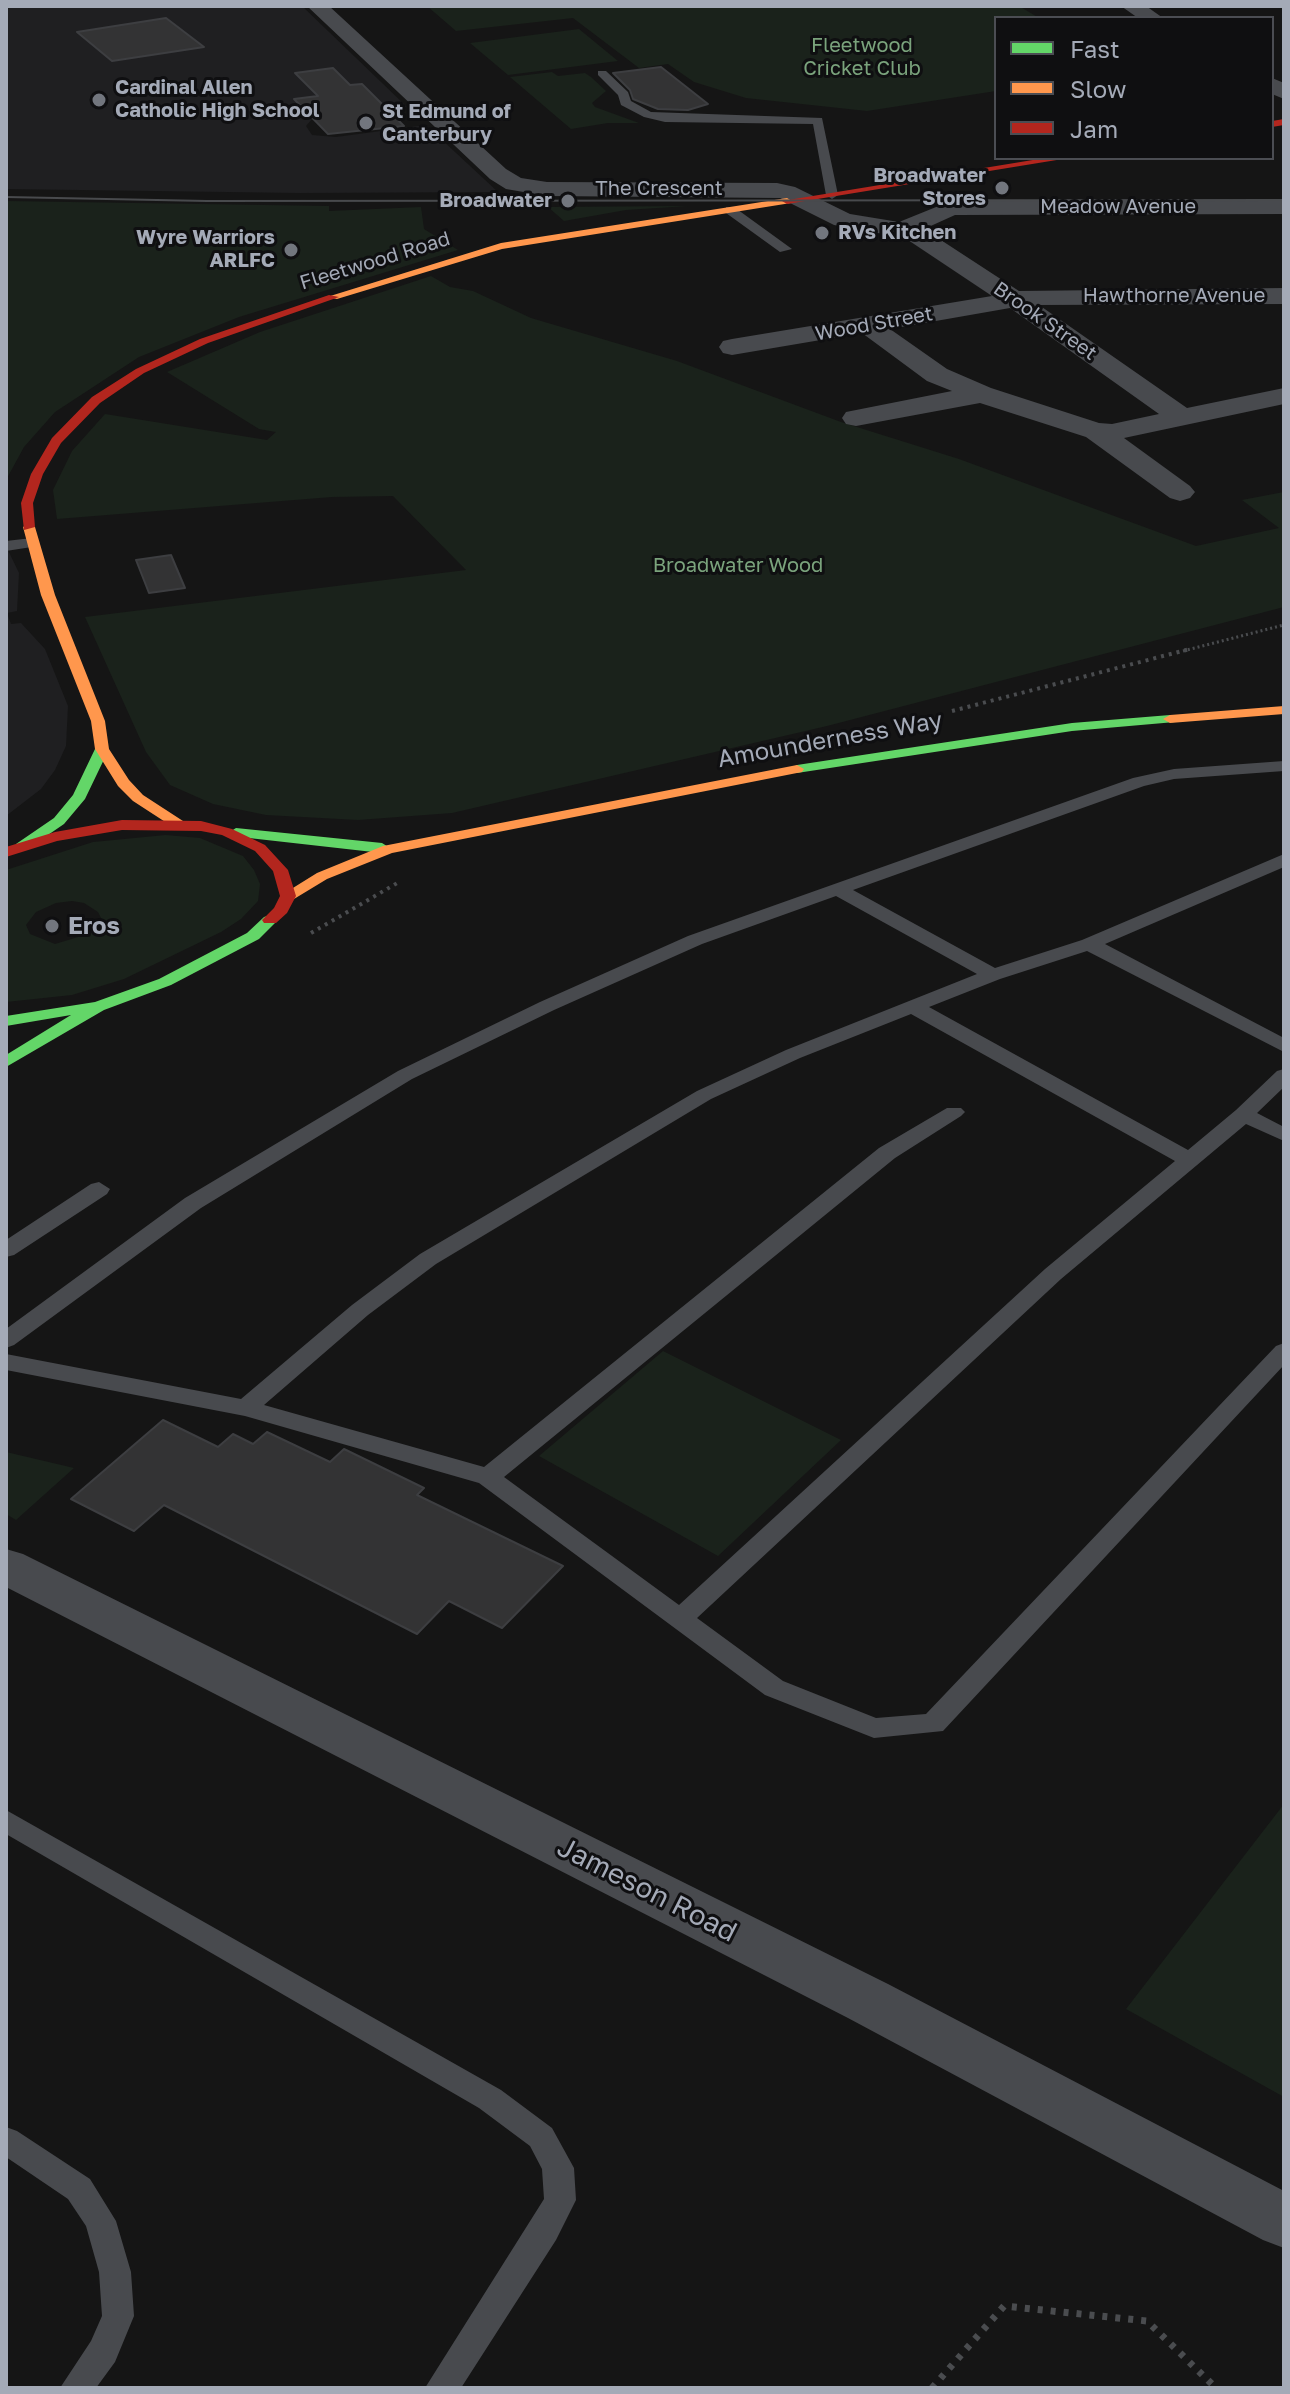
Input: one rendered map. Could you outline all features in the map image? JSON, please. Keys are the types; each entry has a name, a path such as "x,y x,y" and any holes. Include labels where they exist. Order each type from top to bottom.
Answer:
{"main road":[{"name":"Fleetwood Road","path":"178,824 158,813 131,790 102,749 98,721 48,595 32,543 27,503 43,463 71,424 96,400 127,379 171,356 252,323 496,243 1051,160"},
{"name":"Amounderness Way","path":"288,896 322,876 388,849 902,750 1072,727 1284,710"},
{"path":"13,850 59,821 80,796 102,749"},
{"name":"Amounderness Way","path":"13,850 88,830 145,823 178,824 388,849"},
{"path":"6,1021 98,1006 165,982 232,949 268,925 288,896 285,882 270,859 253,844 227,832"},
{"path":"6,1062 98,1006"}],"street":[{"name":"The Crescent","path":"317,6 498,174 514,184 547,189 777,190 802,199"},
{"path":"1131,6 1149,16"},
{"name":"Brook Street","path":"802,199 843,220 905,229 1015,300 1182,417"},
{"name":"Meadow Avenue","path":"905,229 951,208 1284,207"},
{"name":"Hawthorne Avenue","path":"1015,300 1042,297 1284,296"},
{"name":"Wood Street","path":"732,347 1015,300"},
{"path":"869,326 937,375 981,394 1096,431 1112,432 1281,399"},
{"path":"856,418 981,394"},
{"path":"1096,431 1180,492"},
{"name":"Jameson Road","path":"6,1566 868,2001 1284,2221"}],"lane":[{"path":"602,73 624,94 625,103 648,115 818,121 832,195"},
{"path":"730,210 785,249"},
{"path":"6,546 32,543"},
{"path":"6,1340 193,1203 405,1075 547,1006 695,940 1139,782 1174,774 1284,766"},
{"path":"246,1408 360,1310 428,1259 704,1095 793,1054 993,975 1089,944 1284,860"},
{"path":"839,890 993,975"},
{"path":"1089,944 1284,1046"},
{"path":"915,1008 1188,1159"},
{"path":"680,1619 1053,1274 1244,1115 1284,1075"},
{"path":"488,1477 887,1153 954,1112"},
{"path":"1244,1115 1284,1135"},
{"path":"6,1250 99,1189"},
{"path":"6,1362 246,1408 488,1477 774,1688 874,1728 933,1724 1284,1351"},
{"path":"6,1821 490,2099 541,2137 558,2168 560,2200 545,2230 442,2388"},
{"path":"6,2140 79,2189 100,2221 111,2259 118,2316 103,2351 77,2388"}],"path":[{"path":"944,713 1284,625"},
{"path":"305,937 408,877"},
{"path":"932,2388 1004,2306 1147,2321 1216,2388"}],"shaded area":[{"name":"Cardinal Allen Catholic High School","path":"6,6 302,6 407,107 312,119 306,126 312,135 336,137 426,125 498,192 6,189"},
{"path":"6,546 19,573 17,611 7,613 11,624 21,623 45,649 68,706 66,746 55,770 41,789 6,816"}],"green space":[{"name":"Fleetwood Cricket Club","path":"427,6 1019,6 1036,16 994,16 994,91 867,111 746,98 694,82 668,64 639,68 573,18 456,31"},
{"path":"579,29 618,61 508,75 470,43"},
{"path":"552,72 558,76 585,73 606,91 592,103 595,107 639,123 608,123 571,129 510,77"},
{"path":"6,201 329,206 329,211 421,207 424,229 458,250 239,317 139,357 55,412 24,447 6,480"},
{"path":"688,206 626,210 564,221 548,207"},
{"name":"Broadwater Wood","path":"431,276 450,287 473,291 531,318 677,361 1196,546 1279,528 1242,500 1284,492 1284,607 827,726 452,813 358,820 266,815 213,804 170,785 146,752 85,617 466,570 393,496 332,497 57,519 53,490 72,451 105,414 267,440 276,432 259,429 167,372 260,332"},
{"path":"166,835 200,838 243,856 260,884 258,901 241,919 221,932 124,979 72,995 6,1002 6,870 93,842","holes":["56,903 84,903 98,912 102,920 99,927 88,934 55,944 30,934 26,925 36,912"]},
{"path":"663,1351 841,1440 718,1556 539,1456"},
{"path":"6,1452 74,1468 16,1520 6,1514"},
{"path":"1284,1804 1284,2097 1126,2009"}],"building":[{"path":"166,18 204,47 112,61 77,32"},
{"path":"661,67 708,104 688,110 658,109 633,99 630,90 613,73"},
{"path":"333,68 350,85 362,84 404,126 328,134 294,99 318,96 295,73"},
{"path":"171,555 185,588 149,593 136,560"},
{"path":"163,1420 218,1447 233,1434 253,1444 267,1432 330,1462 344,1449 424,1488 417,1495 563,1566 502,1628 449,1601 417,1634 164,1505 134,1531 71,1499"}],"tram line":[{"path":"6,197 207,201 1284,200"}],"traffic: fast":[{"path":"797,769 1072,727 1170,719"},
{"path":"21,847 59,821 80,796 102,749"},
{"path":"236,833 382,848"},
{"path":"6,1021 98,1006 165,982 253,936 270,920"},
{"path":"6,1062 98,1006"}],"traffic: slow":[{"path":"333,297 501,246 787,201"},
{"path":"29,527 48,595 98,721 102,749 123,783 138,798 178,824"},
{"path":"1170,719 1284,710"},
{"path":"288,896 322,876 388,849 797,769"}],"traffic: jam":[{"path":"1274,124 1284,122"},
{"path":"787,201 1051,160"},
{"path":"29,527 27,503 37,474 56,441 96,400 140,371 204,341 333,297"},
{"path":"6,852 55,837 122,825 201,826 227,832 260,848 280,870 288,896 281,910 270,920"}],"place":[{"name":"Cardinal Allen Catholic High School","path":"99,100"},
{"name":"St Edmund of Canterbury","path":"366,123"},
{"name":"Broadwater Stores","path":"1002,188"},
{"name":"Broadwater","path":"568,201"},
{"name":"RVs Kitchen","path":"822,233"},
{"name":"Wyre Warriors ARLFC","path":"291,250"},
{"name":"Eros","path":"52,926"}]}
